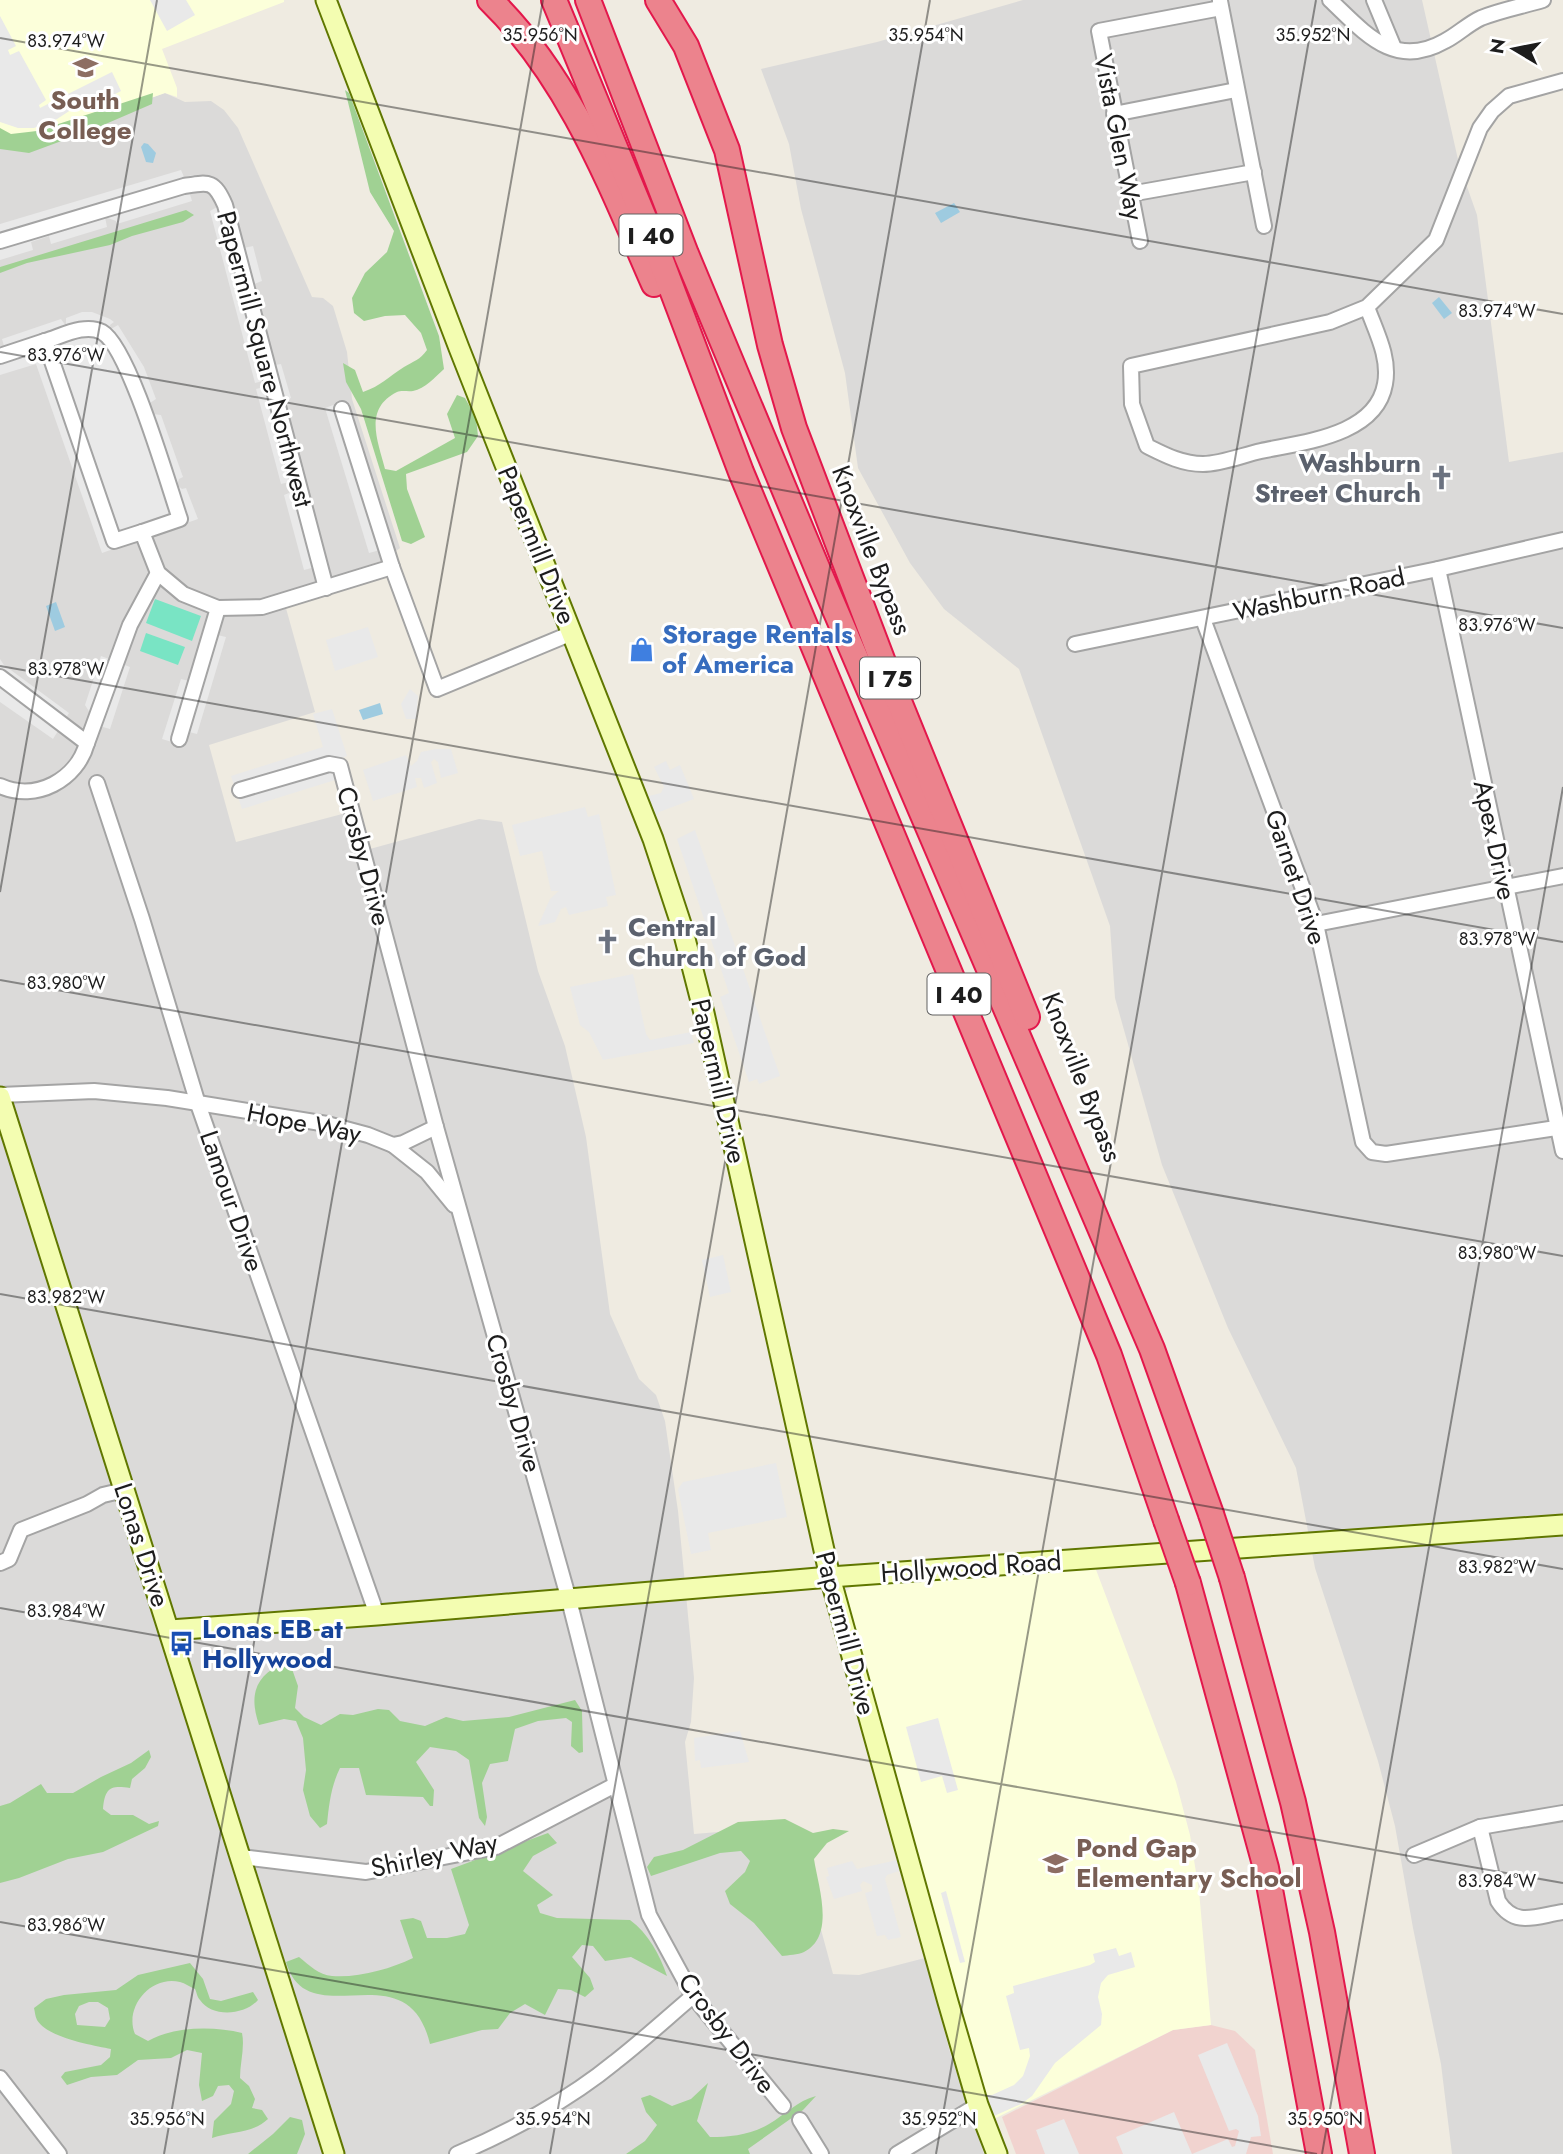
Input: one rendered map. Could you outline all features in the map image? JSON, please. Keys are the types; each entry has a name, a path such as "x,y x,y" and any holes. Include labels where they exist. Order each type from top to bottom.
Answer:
{"highway":[{"path":"491,0 547,66 592,146 741,472"},
{"name":"I 40","path":"554,0 654,242 741,472 1104,1342 1188,1583 1266,1868 1318,2154"},
{"name":"I 40","path":"588,0 686,254 823,582 1152,1349 1232,1578 1293,1802 1322,1932 1362,2154"},
{"name":"Knoxville Bypass","path":"658,0 686,46 727,150 770,345 794,428 883,662 1053,1080 1152,1349"}],"street":[{"name":"Papermill Drive","path":"326,0 459,348 653,839 682,927 704,1013 830,1577 898,1828 978,2105 996,2154"},
{"path":"1330,0 1374,41 1405,52 1423,52 1480,19 1543,0"},
{"path":"1374,0 1394,48"},
{"path":"1220,4 1264,226"},
{"name":"Vista Glen Way","path":"1140,241 1098,31 1220,4"},
{"path":"1367,307 1386,359 1385,386 1373,410 1357,423 1327,437 1204,464 1174,459 1147,446 1132,404 1131,366 1330,322 1367,307 1436,240 1480,128 1492,111 1510,96 1563,81"},
{"path":"1114,114 1236,90"},
{"path":"1130,194 1254,172"},
{"name":"Papermill Square Northwest","path":"0,241 184,186 207,183 218,189 225,205 326,588"},
{"path":"0,356 45,341 86,328 102,332 115,344 128,367 180,519 114,541 45,341"},
{"path":"342,409 392,567 437,688 572,633"},
{"path":"142,532 158,573 183,594 218,608 261,607 284,602 392,567"},
{"name":"Washburn Road","path":"1075,644 1438,569 1563,540"},
{"name":"Apex Drive","path":"1438,569 1563,1151"},
{"path":"0,786 33,791 51,786 65,778 77,765 88,743 130,625 158,573"},
{"path":"179,739 218,608"},
{"name":"Garnet Drive","path":"1203,619 1316,923 1363,1142 1372,1152 1386,1154 1556,1128"},
{"path":"0,677 88,743"},
{"name":"Crosby Drive","path":"240,790 329,764 340,766 436,1127 569,1600 649,1915 693,1996 783,2106"},
{"name":"Lamour Drive","path":"97,783 142,919 198,1104 377,1615"},
{"path":"1316,923 1563,876"},
{"name":"Hope Way","path":"0,1096 94,1091 167,1098 327,1124 393,1145 436,1127"},
{"name":"Lonas Drive","path":"0,1096 334,2154"},
{"path":"393,1145 427,1172 460,1212"},
{"path":"0,1563 9,1559 20,1530 103,1495 124,1490"},
{"name":"Hollywood Road","path":"170,1630 830,1577 1563,1525"},
{"name":"Shirley Way","path":"241,1857 366,1872 379,1870 496,1847 615,1785"},
{"path":"1414,1855 1480,1827 1563,1813"},
{"path":"1480,1827 1498,1901 1504,1911 1517,1918 1563,1912"},
{"path":"457,2154 517,2125 576,2090 614,2064 693,1996"},
{"path":"0,2078 59,2154"},
{"path":"897,2154 978,2105"},
{"path":"800,2120 821,2154"}],"shaded area":[{"name":"South College","path":"0,0 284,2 162,49 177,88 177,97 165,93 0,141"},
{"path":"150,0 186,0 195,15 167,31"},
{"path":"1023,0 1422,0 1459,164 1477,215 1509,462 1563,452 1563,2154 1452,2154 1441,2064 1395,1826 1378,1761 1315,1568 1296,1468 1228,1328 1162,1165 1115,998 1110,926 1019,669 944,609 910,563 858,468 845,373 801,209 789,144 761,69 877,42"},
{"path":"0,16 16,46 8,50 10,55 19,51 46,100 39,105 40,108 112,72 121,91 87,108 83,102 57,119 34,128 18,128 0,122"},
{"path":"165,93 185,102 211,101 224,110 238,128 312,297 323,298 333,306 347,352 352,399 400,548 384,560 282,594 315,712 209,745 236,842 346,813 359,852 479,819 502,822 538,971 565,1046 586,1137 610,1314 639,1379 656,1395 665,1421 678,1511 694,1678 691,1722 685,1742 694,1834 793,1826 833,1974 859,1975 925,1958 950,2052 984,2154 0,2154 0,141"},
{"path":"181,170 184,177 207,176 224,186 231,198 244,248 253,246 262,281 254,284 275,365 281,364 291,398 284,401 327,564 304,570 284,495 289,493 291,485 289,482 281,484 256,389 264,387 265,383 255,383 210,211 219,206 208,189 189,191 192,201 117,224 105,217 107,227 51,244 49,236 31,242 33,250 0,260 0,224"},
{"path":"82,312 92,312 110,319 114,322 110,325 111,329 118,325 144,367 156,399 150,403 152,414 161,415 183,477 177,485 182,489 186,488 198,519 102,553 36,364 0,375 0,346 4,346 2,339 61,319 66,326 66,318"},
{"path":"336,404 380,550 369,553 325,408"},
{"path":"368,627 378,657 335,671 326,640"},
{"path":"204,632 226,637 197,734 189,732 185,746 162,739 181,679 189,681"},
{"path":"101,656 130,667 110,729 89,723 90,713 85,705"},
{"path":"0,659 4,665 69,713 53,739 0,702"},
{"path":"410,689 418,696 416,719 406,719 401,704"},
{"path":"332,709 347,756 342,758 348,776 242,809 231,776 323,747 313,714"},
{"path":"451,749 458,773 441,778 438,762 434,759 431,762 437,783 424,788 421,778 415,778 417,787 373,801 363,770 406,755 411,766 421,752"},
{"path":"666,761 670,770 680,765 694,799 659,812 652,822 640,790 649,796 661,793 664,787 654,767"},
{"path":"585,807 588,817 599,814 616,895 606,897 608,906 569,915 566,907 561,909 555,922 538,926 550,899 559,891 551,891 542,851 520,856 512,825"},
{"path":"695,830 780,1076 759,1084 757,1079 749,1082 720,997 729,993 677,839"},
{"path":"633,974 646,1034 650,1040 691,1032 694,1043 603,1060 589,1032 580,1025 570,987"},
{"path":"723,1255 731,1292 710,1297 702,1260"},
{"path":"776,1463 787,1517 708,1533 711,1550 691,1554 678,1489 683,1482"},
{"name":"Pond Gap Elementary School","path":"1095,1567 1176,1782 1190,1835 1199,1891 1211,2025 1173,2030 992,2120 844,1593 853,1586"},
{"path":"938,1718 958,1790 947,1793 942,1776 921,1782 906,1727"},
{"path":"740,1731 749,1762 701,1768 700,1760 695,1761 694,1738"},
{"path":"897,1860 899,1871 887,1875 885,1879 901,1937 888,1940 885,1935 877,1936 865,1893 872,1891 872,1885 863,1881 860,1885 862,1891 834,1899 826,1877 829,1876 827,1868 852,1861 857,1869"},
{"path":"946,1891 965,1962 960,1963 941,1893"},
{"path":"1116,1948 1119,1956 1131,1952 1135,1967 1108,1975 1101,1983 1098,1997 1102,2014 1101,2025 1055,2063 1032,2096 994,2116 986,2095 1014,2085 1023,2076 1030,2056 1029,2048 1020,2050 1006,1996 1014,1993 1013,1986 1090,1965 1095,1962 1093,1954"},
{"path":"1211,2025 1235,2031 1255,2050 1273,2154 1016,2154 1002,2117 1173,2030"},
{"path":"1227,2043 1258,2116 1261,2136 1251,2137 1246,2154 1192,2154 1228,2139 1232,2147 1235,2146 1239,2131 1229,2131 1198,2055"},
{"path":"1174,2112 1192,2154 1123,2154 1116,2137"},
{"path":"1064,2119 1079,2154 1045,2154 1036,2130"}],"green space":[{"path":"345,90 349,93 439,336 444,369 422,388 397,392 380,407 376,426 385,469 396,471 455,438 447,414 457,395 465,398 476,418 478,436 467,452 406,474 407,489 425,537 411,544 402,541 361,409 346,382 343,363 355,370 363,392 417,360 427,350 421,333 405,315 364,321 354,313 352,298 365,273 387,252 394,231 370,192"},
{"path":"153,93 152,104 29,153 0,149 0,128 11,134 37,131"},
{"path":"186,210 194,215 183,222 110,245 27,263 0,273 0,267"},
{"path":"155,599 201,616 192,641 146,623"},
{"path":"146,633 185,647 178,665 140,651"},
{"path":"279,1665 292,1669 298,1686 295,1708 304,1717 321,1725 340,1714 353,1715 378,1709 389,1710 400,1721 425,1726 446,1717 463,1721 509,1717 575,1700 582,1711 583,1752 579,1753 571,1746 572,1722 566,1718 538,1721 515,1729 508,1761 490,1764 482,1783 487,1817 485,1826 479,1818 469,1760 456,1751 430,1747 416,1762 434,1790 433,1806 423,1797 366,1795 359,1768 340,1768 332,1789 327,1824 320,1828 310,1816 303,1790 306,1770 303,1738 296,1721 284,1719 259,1725 256,1715 255,1698 259,1683 270,1670"},
{"path":"149,1750 151,1757 145,1768 132,1779 130,1788 118,1787 107,1792 103,1809 111,1815 133,1815 149,1824 159,1821 158,1826 103,1852 68,1859 0,1883 0,1806 41,1784 47,1793 73,1793 131,1763"},
{"path":"785,1819 813,1833 833,1829 849,1831 827,1843 814,1859 821,1896 822,1923 820,1935 814,1945 802,1953 782,1956 754,1923 730,1904 725,1891 745,1872 750,1861 741,1851 720,1853 651,1876 647,1867 654,1857 683,1850 738,1822"},
{"path":"548,1833 557,1843 533,1856 523,1871 553,1895 537,1905 540,1913 557,1918 630,1920 653,1945 667,1976 631,1957 605,1961 593,1946 582,1945 572,1957 590,1978 594,1989 585,1997 571,1990 558,1989 545,2015 525,2004 510,2013 498,2029 482,2030 430,2044 418,2016 401,2001 380,1995 335,1996 315,1993 298,1983 286,1962 299,1957 323,1974 353,1976 394,1966 413,1958 400,1920 413,1918 421,1921 427,1938 465,1934 469,1925 451,1869"},
{"path":"190,1963 203,1979 210,1999 221,2001 253,1992 258,2000 252,2005 237,2011 220,2012 205,2006 195,1989 184,1983 169,1981 150,1989 142,1996 136,2004 133,2024 135,2034 148,2041 182,2030 219,2029 242,2033 240,2078 249,2086 255,2099 252,2108 262,2110 268,2119 249,2130 212,2138 214,2121 231,2104 234,2091 229,2085 218,2086 213,2096 202,2101 199,2085 202,2053 187,2050 171,2058 138,2060 117,2075 91,2077 67,2085 61,2077 65,2072 101,2065 110,2057 111,2049 71,2040 51,2032 37,2020 34,2008 46,1999 64,1995 116,1990 138,1975","holes":["98,2002 108,2008 110,2019 105,2027 77,2025 75,2014 79,2006"]},
{"path":"708,2083 697,2121 710,2137 755,2131 803,2101 816,2096 803,2110 748,2149 750,2154 626,2154 645,2141 657,2125 646,2112 641,2098 650,2095 672,2106 691,2099"},
{"path":"290,2117 302,2120 305,2134 297,2154 248,2154 273,2134"}],"water":[{"path":"144,143 156,153 153,163 146,162 141,147"},
{"path":"954,203 960,212 941,223 935,213"},
{"path":"1439,297 1452,313 1444,319 1432,303"},
{"path":"56,602 65,627 55,631 46,606"},
{"path":"380,703 383,714 363,720 359,710"},
{"path":"195,2109 197,2118 177,2124 174,2112"}],"place":[{"name":"South College","path":"85,68"},
{"name":"Washburn Street Church","path":"1441,478"},
{"name":"Storage Rentals of America","path":"642,649"},
{"name":"Central Church of God","path":"608,942"},
{"name":"Lonas EB at Hollywood","path":"182,1644"},
{"name":"Pond Gap Elementary School","path":"1056,1863"}]}
